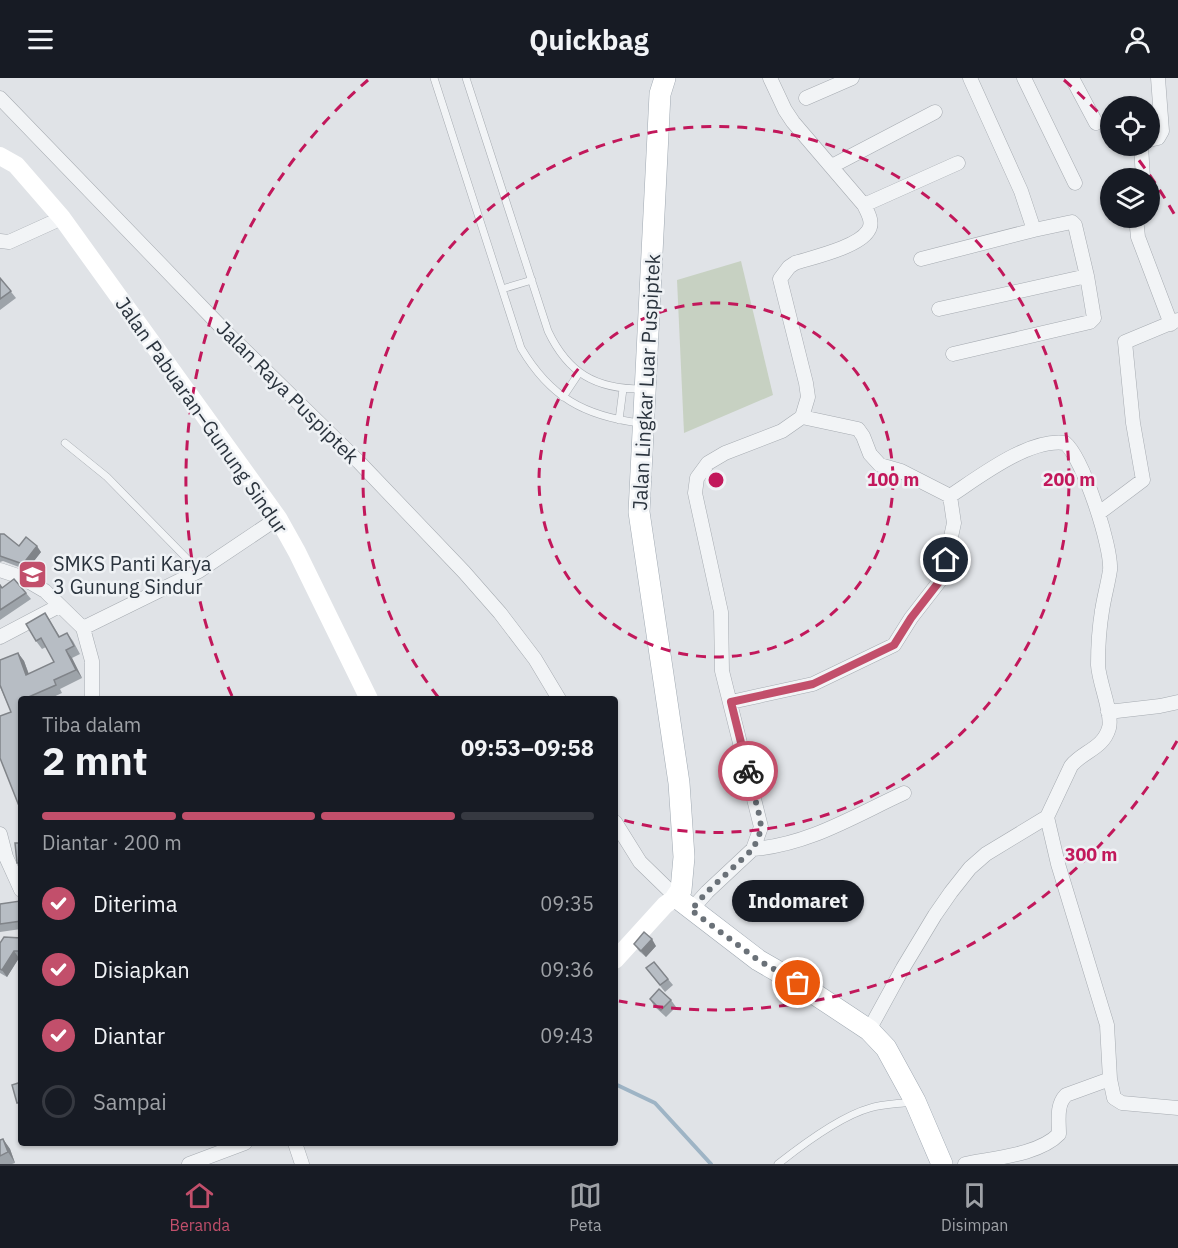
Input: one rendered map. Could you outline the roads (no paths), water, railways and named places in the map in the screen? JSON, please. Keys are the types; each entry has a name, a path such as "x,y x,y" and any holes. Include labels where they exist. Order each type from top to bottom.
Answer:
{"main road":[{"name":"Jalan Lingkar Luar Puspiptek","path":"665,78 660,94 639,512 679,783 684,857 681,890 683,904"},
{"path":"683,904 758,960 798,983 869,1030 886,1048 915,1101 942,1164"}],"street":[{"path":"618,957 665,905 683,904 707,892 753,849 761,827 721,661 721,612 695,487 700,473 708,463 725,453 782,431 802,417 808,396 806,383 780,279 795,263 858,240 869,231 871,221 864,205 793,122 770,78"},
{"path":"806,98 852,78"},
{"path":"970,78 1022,191 1034,230"},
{"path":"1024,78 1074,183"},
{"path":"1072,78 1096,123"},
{"path":"1158,78 1159,96"},
{"name":"Jalan Raya Puspiptek","path":"0,98 225,331 358,462 464,572 500,613 535,659 557,696"},
{"path":"1160,104 1162,131 1160,134"},
{"path":"832,166 935,112"},
{"name":"Jalan Pabuaran–Gunung Sindur","path":"0,156 16,165 62,218 278,518 368,696"},
{"path":"864,205 958,163"},
{"path":"0,242 9,242 62,218"},
{"path":"921,259 1034,230 1072,222 1075,225 1094,318 1090,322 953,354"},
{"path":"1099,513 1143,480 1124,345 1128,340 1174,322 1138,237 1137,228"},
{"path":"939,309 1087,276"},
{"path":"802,417 858,429 870,454 880,465 901,471 950,496"},
{"path":"869,1030 935,915 970,868 986,854 1047,817 1071,766 1098,746 1110,725 1099,678 1098,637 1110,568 1099,513 1068,445 1062,442 1046,444 1021,453 950,496"},
{"path":"731,702 813,684 894,645 911,618 942,578 954,523 950,496"},
{"path":"83,628 199,571 278,518"},
{"path":"0,570 21,577 45,591 83,628 92,661 92,696"},
{"path":"0,637 58,606"},
{"path":"1108,712 1178,702"},
{"path":"753,849 776,847 806,839 904,793"},
{"path":"1047,817 1058,864 1107,1025 1110,1079 1114,1098 1118,1101 1178,1108"},
{"path":"618,827 640,862 683,904"},
{"path":"0,834 6,857 18,883"},
{"path":"965,1164 1043,1147 1059,1134 1061,1100 1066,1095 1110,1079"},
{"path":"189,1164 215,1149 230,1146"},
{"path":"296,1146 302,1164"}],"lane":[{"path":"434,78 522,348 534,370 563,398 585,410 619,420 642,423"},
{"path":"466,78 548,331 557,348 567,363 579,373 623,389 644,389"},
{"path":"502,289 532,279"},
{"path":"563,398 579,373"},
{"path":"619,420 623,389"},
{"path":"65,443 106,477 199,571"},
{"path":"778,1164 822,1133 859,1112 884,1105 915,1101"}],"waterway":[{"path":"618,1085 655,1103 711,1164"}],"place":[{"name":"SMKS Panti Karya 3 Gunung Sindur","path":"32,575"},
{"name":"Indomaret","path":"798,983"}]}
